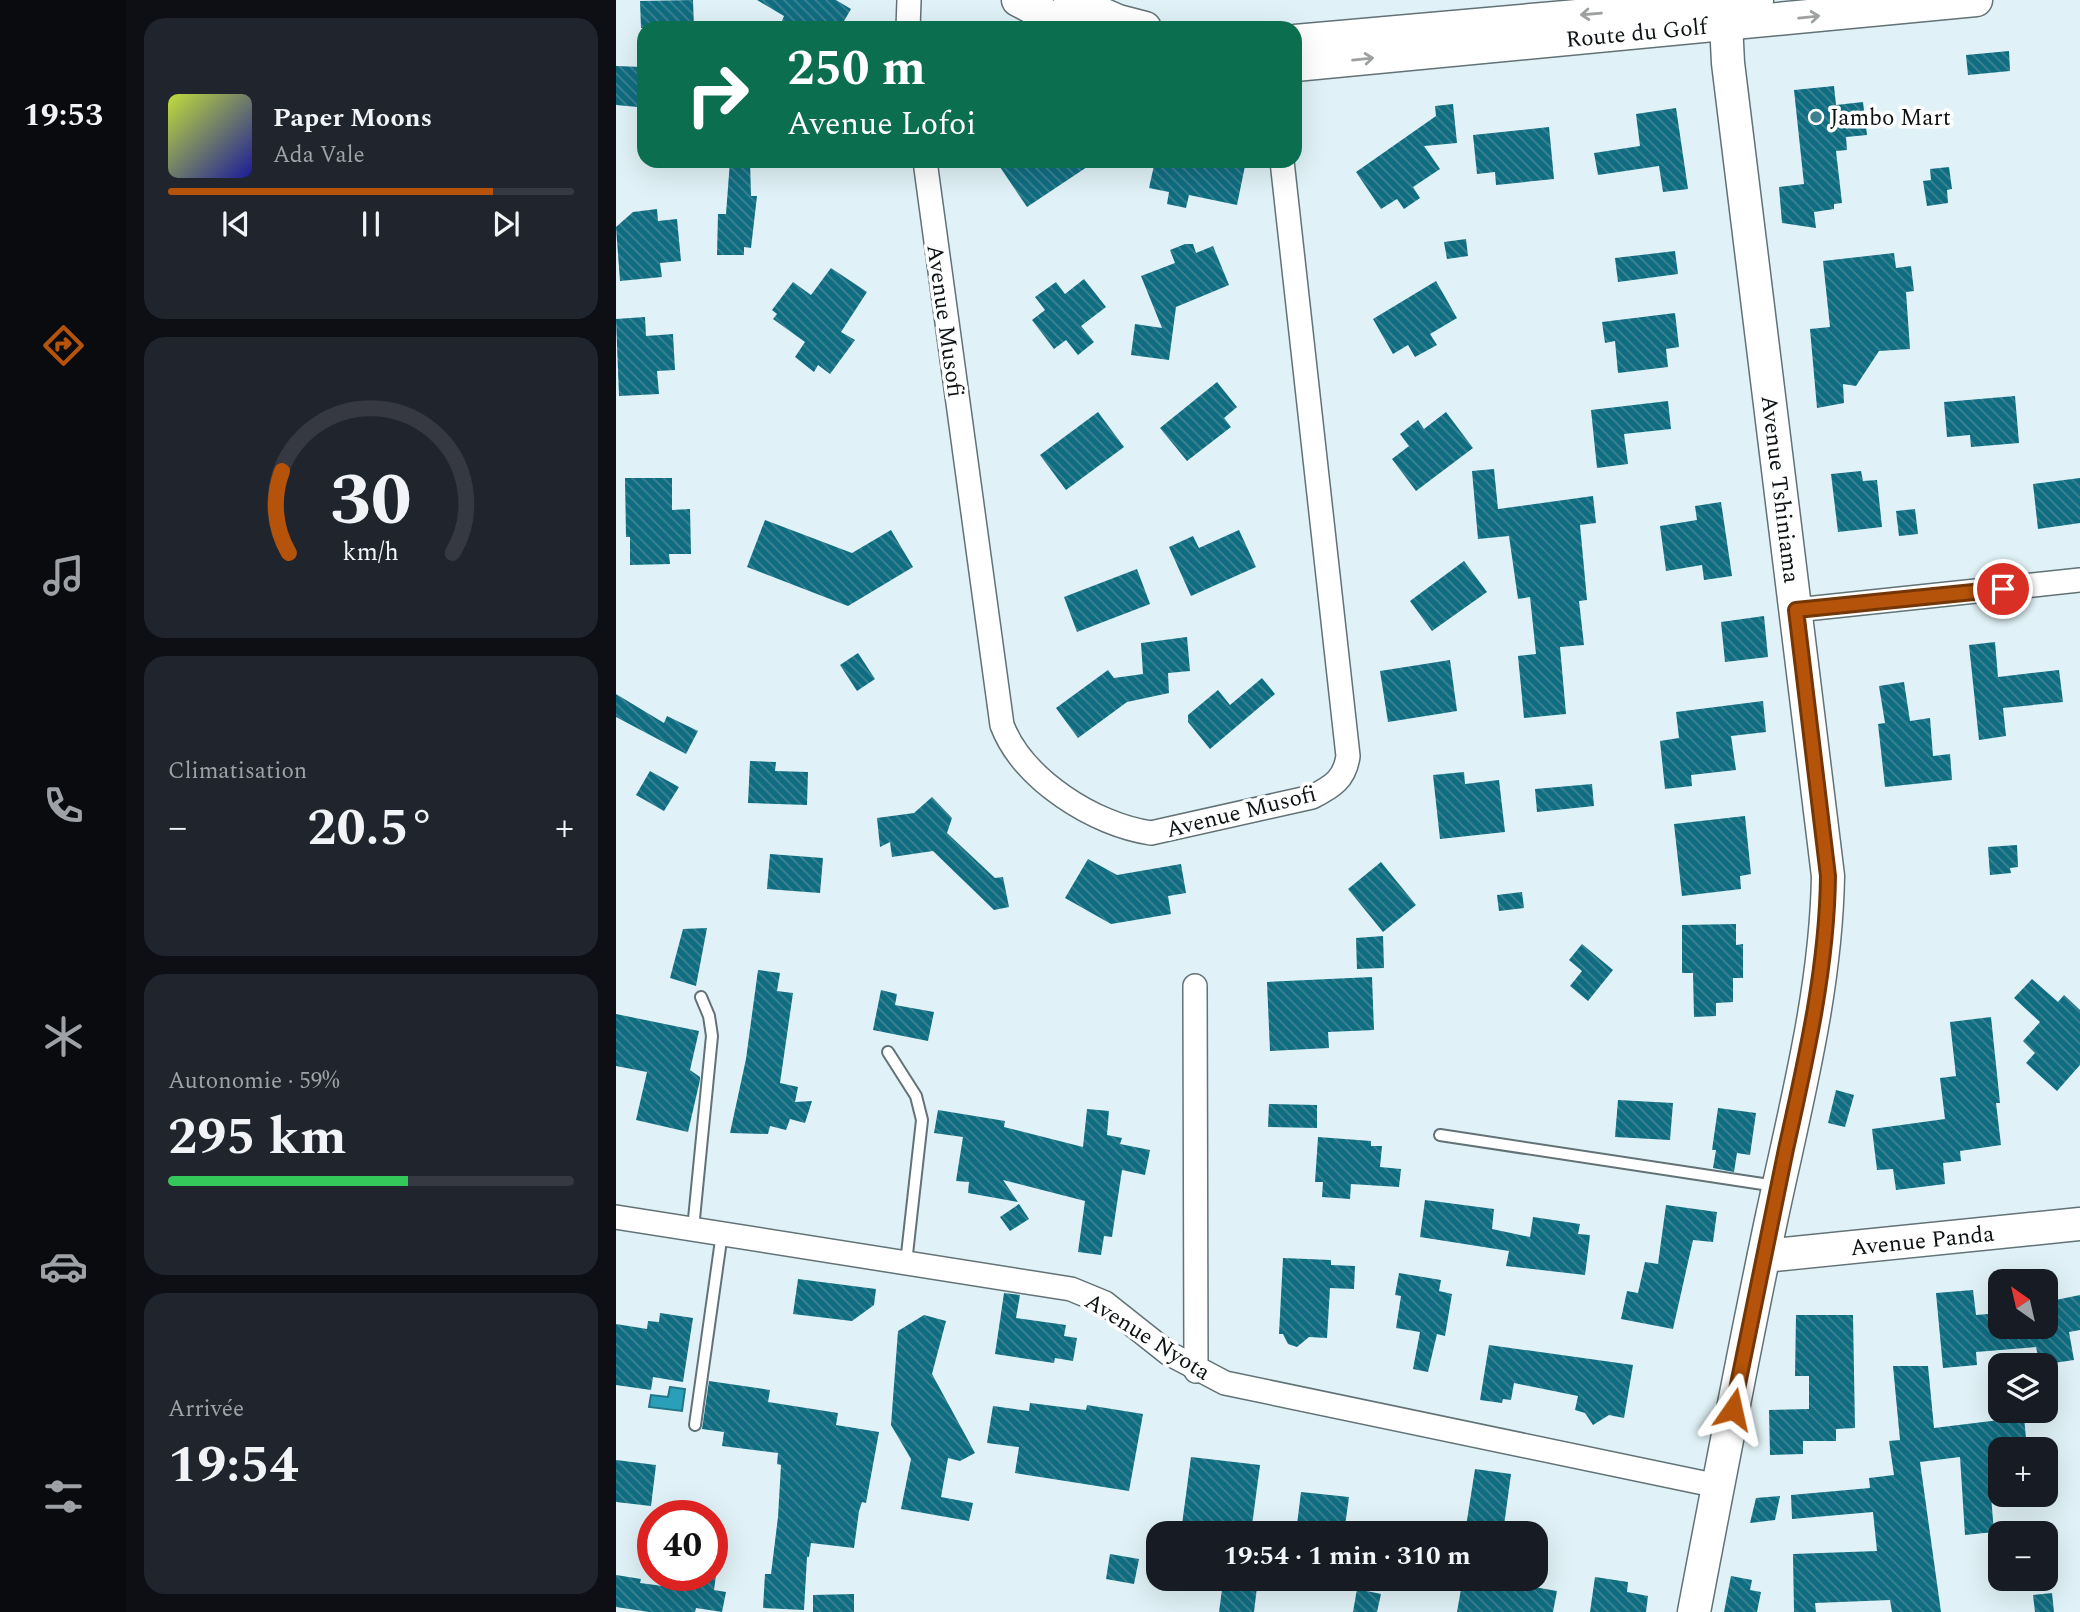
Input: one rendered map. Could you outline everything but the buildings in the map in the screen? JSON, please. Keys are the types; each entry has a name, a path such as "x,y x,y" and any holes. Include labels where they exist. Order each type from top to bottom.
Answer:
{"street":[{"path":"908,21 909,0"},
{"path":"1018,0 1058,21"},
{"path":"1070,0 1118,21"},
{"name":"Route du Golf","path":"1302,64 1767,7 1976,0"},
{"path":"1302,41 1725,14"},
{"name":"Avenue Tshiniama","path":"1693,1612 1779,1186 1824,953 1828,915 1828,876 1725,14"},
{"name":"Avenue Musofi","path":"926,168 1002,725 1021,762 1039,776 1113,825 1151,833 1312,797 1332,787 1346,767 1346,742 1283,168"},
{"path":"1796,610 2080,580"},
{"path":"1195,986 1196,1371"},
{"name":"Avenue Nyota","path":"616,1217 1071,1289 1105,1303 1168,1353 1196,1371 1225,1383 1717,1486"},
{"name":"Avenue Panda","path":"1764,1256 2080,1224"}],"lane":[{"path":"693,1229 712,1036 709,1016 701,997"},
{"path":"888,1052 916,1096 922,1120 906,1263"},
{"path":"1440,1135 1779,1186"},
{"path":"695,1425 722,1233"}],"water":[{"path":"670,1387 685,1389 682,1411 649,1407 651,1395 668,1397"}],"place":[{"name":"Jambo Mart","path":"1816,117"}],"route":[{"path":"1733,1409 1800,1084 1824,953 1828,915 1828,876 1796,610 2003,589"}]}
